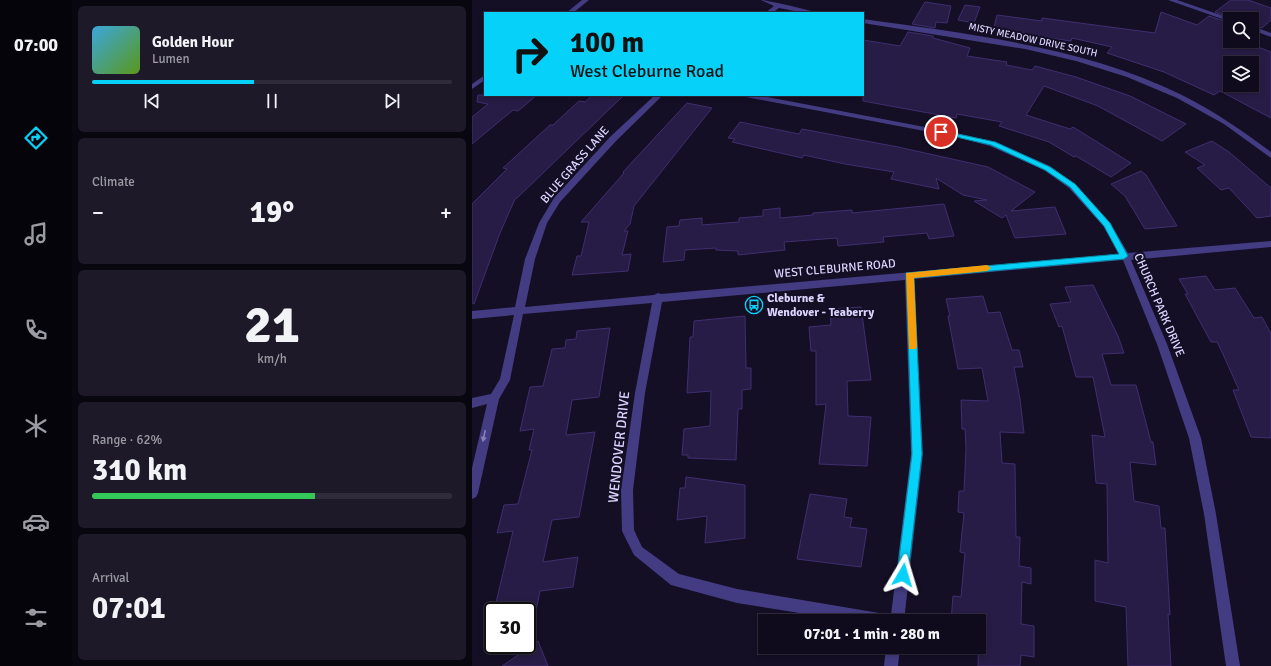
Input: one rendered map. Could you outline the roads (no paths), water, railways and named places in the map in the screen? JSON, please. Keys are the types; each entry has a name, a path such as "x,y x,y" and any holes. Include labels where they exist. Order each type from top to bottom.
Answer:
{"street":[{"path":"570,12 586,0"},
{"path":"764,0 778,6 809,12"},
{"path":"1171,0 1223,18"},
{"path":"769,12 778,6"},
{"name":"MISTY MEADOW DRIVE SOUTH","path":"864,21 983,39 1077,58 1116,70 1164,89 1200,106 1233,127 1271,156"},
{"path":"1259,31 1271,35"},
{"path":"472,87 484,79"},
{"name":"BLUE GRASS LANE","path":"472,493 494,398 505,380 530,259 543,223 557,200 613,139 658,96"},
{"name":"CHURCH PARK DRIVE","path":"751,96 956,135 993,144 1021,155 1047,168 1072,186 1107,225 1131,267 1162,344 1195,438 1210,514 1233,666"},
{"name":"WEST CLEBURNE ROAD","path":"472,315 658,297 1271,244"},
{"path":"898,614 917,454 909,275"},
{"name":"WENDOVER DRIVE","path":"658,297 640,393 628,490 628,530 638,551 676,580 737,596 847,614"},
{"path":"472,403 494,398"},
{"path":"890,666 892,654"}],"place":[{"name":"Cleburne & Wendover - Teaberry","path":"754,305"}]}
